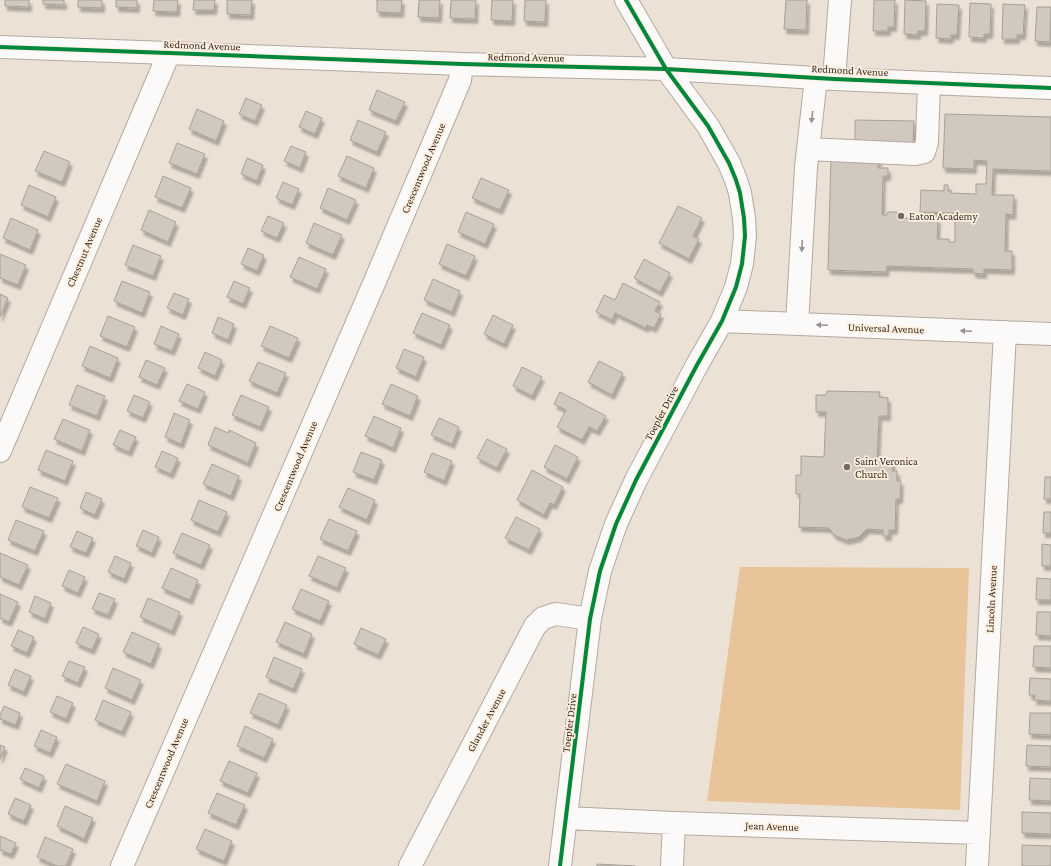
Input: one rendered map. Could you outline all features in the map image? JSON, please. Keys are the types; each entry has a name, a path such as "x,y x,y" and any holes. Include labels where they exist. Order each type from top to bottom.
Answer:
{"street":[{"name":"Toepfer Drive","path":"560,866 590,619 600,571 616,524 636,480 722,321 736,287 742,264 745,236 740,193 729,163 708,126 666,69 626,0"},
{"path":"797,324 808,149 825,78 840,0"},
{"name":"Redmond Avenue","path":"0,47 462,64 666,69 1051,88"},
{"name":"Chestnut Avenue","path":"0,451 169,53"},
{"name":"Crescentwood Avenue","path":"122,866 372,288 460,80 462,64"},
{"path":"808,149 915,154 924,152 927,142 929,83"},
{"name":"Universal Avenue","path":"722,321 1051,334"},
{"name":"Lincoln Avenue","path":"978,866 1005,332"},
{"name":"Glander Avenue","path":"410,866 535,626 543,618 556,614 590,619"},
{"name":"Jean Avenue","path":"566,818 979,833"},
{"path":"672,866 674,823"}],"shaded area":[{"path":"740,567 969,568 960,810 707,801"}],"building":[{"path":"5,0 29,0 29,7 5,6"},
{"path":"43,0 64,0 64,5 43,4"},
{"path":"78,0 102,0 102,8 78,7"},
{"path":"116,0 137,0 137,8 116,7"},
{"path":"154,0 178,0 177,12 153,11"},
{"path":"194,0 215,0 214,10 193,10"},
{"path":"227,0 252,0 251,15 227,14"},
{"path":"377,0 402,0 401,13 377,12"},
{"path":"419,0 440,0 439,18 418,17"},
{"path":"451,0 476,0 475,19 450,18"},
{"path":"492,0 513,0 512,21 491,20"},
{"path":"525,0 546,0 545,22 524,21"},
{"path":"786,0 807,0 806,30 784,29"},
{"path":"874,0 895,0 894,27 888,27 888,31 873,31"},
{"path":"905,0 926,1 925,31 918,31 918,35 904,34"},
{"path":"970,3 991,4 990,34 984,34 984,38 969,37"},
{"path":"937,4 959,5 957,35 951,35 951,39 936,38"},
{"path":"1003,4 1025,5 1023,35 1017,35 1017,39 1002,39"},
{"path":"1037,7 1051,7 1050,42 1035,41"},
{"path":"377,90 405,102 396,121 369,110"},
{"path":"246,98 262,105 255,121 239,114"},
{"path":"197,109 224,121 216,141 189,129"},
{"path":"306,111 322,118 315,134 299,127"},
{"path":"945,114 1051,117 1051,171 993,169 992,195 1014,195 1013,215 1006,214 1005,251 1012,251 1012,270 984,269 984,274 973,273 973,269 887,266 886,272 828,270 831,157 879,159 878,168 888,168 888,176 883,176 882,215 887,215 888,212 897,212 897,218 938,219 937,239 949,239 949,242 955,242 955,213 920,212 921,190 944,191 944,185 948,185 948,191 952,191 951,193 976,194 976,184 986,184 987,161 974,160 974,169 943,168"},
{"path":"358,120 386,132 377,152 350,140"},
{"path":"855,120 914,121 913,144 855,143"},
{"path":"177,143 205,154 197,174 169,163"},
{"path":"291,146 306,152 300,168 284,161"},
{"path":"44,151 70,162 62,182 35,171"},
{"path":"347,156 374,168 366,188 338,176"},
{"path":"247,158 263,165 257,181 241,174"},
{"path":"163,176 191,188 182,208 155,197"},
{"path":"481,178 509,190 500,210 472,198"},
{"path":"283,182 299,189 292,205 276,198"},
{"path":"29,185 56,197 48,217 21,205"},
{"path":"328,188 356,200 347,220 320,208"},
{"path":"678,206 702,218 693,236 699,239 689,259 659,243"},
{"path":"149,210 176,222 168,242 141,230"},
{"path":"466,212 494,224 485,244 458,232"},
{"path":"268,216 284,223 277,238 261,231"},
{"path":"11,218 38,230 30,250 3,238"},
{"path":"314,223 342,235 333,255 306,243"},
{"path":"447,244 475,256 466,276 439,264"},
{"path":"133,245 161,256 153,276 125,265"},
{"path":"248,248 264,255 257,271 241,264"},
{"path":"0,254 26,265 18,285 0,278"},
{"path":"299,257 326,269 317,289 290,277"},
{"path":"644,259 670,273 660,292 634,278"},
{"path":"433,279 460,291 452,312 424,300"},
{"path":"122,281 150,292 142,313 114,301"},
{"path":"234,281 250,288 243,304 227,297"},
{"path":"623,283 660,302 655,311 661,314 654,328 647,325 646,328 615,313 612,320 596,312 604,295 615,300"},
{"path":"174,293 189,299 183,315 167,308"},
{"path":"0,294 8,298 0,317"},
{"path":"422,313 450,325 441,345 413,333"},
{"path":"493,315 513,325 504,344 484,334"},
{"path":"108,316 135,327 127,347 100,336"},
{"path":"218,317 234,324 228,340 212,333"},
{"path":"161,326 179,334 172,351 154,344"},
{"path":"270,326 298,338 289,358 261,346"},
{"path":"90,346 118,358 110,378 82,366"},
{"path":"404,349 424,357 416,377 396,368"},
{"path":"205,352 222,360 215,376 198,368"},
{"path":"146,360 165,368 157,385 139,377"},
{"path":"599,361 623,373 612,395 588,382"},
{"path":"258,362 286,373 277,393 249,381"},
{"path":"522,367 542,377 532,396 513,386"},
{"path":"187,384 205,392 198,409 179,401"},
{"path":"391,384 418,396 410,416 382,404"},
{"path":"77,385 105,396 97,416 69,405"},
{"name":"Saint Veronica Church","path":"827,391 880,392 879,397 888,398 888,416 879,416 877,462 893,462 892,471 897,471 897,481 901,481 900,499 896,499 895,530 889,530 889,536 883,536 883,530 867,529 859,537 846,540 834,535 829,528 799,527 800,494 796,494 796,475 801,475 801,456 824,457 826,412 816,412 816,395 826,395"},
{"path":"560,392 606,416 597,431 589,427 582,440 557,427 566,410 554,404"},
{"path":"134,395 150,402 143,418 127,411"},
{"path":"241,395 269,407 260,427 232,415"},
{"path":"174,413 190,420 181,444 165,437"},
{"path":"374,416 401,428 393,448 365,436"},
{"path":"439,418 459,427 452,444 431,435"},
{"path":"63,419 90,430 82,451 54,439"},
{"path":"215,427 228,433 229,430 256,443 248,463 208,445"},
{"path":"120,430 136,437 129,452 113,445"},
{"path":"487,439 507,449 497,468 477,458"},
{"path":"555,445 578,457 567,479 544,467"},
{"path":"46,450 73,461 65,481 38,470"},
{"path":"162,451 178,458 171,474 155,467"},
{"path":"361,452 382,460 374,480 353,472"},
{"path":"432,453 452,461 444,481 424,472"},
{"path":"212,464 239,476 231,496 203,484"},
{"path":"532,470 563,487 554,505 550,503 544,515 517,500"},
{"path":"1045,477 1051,477 1051,499 1044,499"},
{"path":"30,487 58,498 49,518 22,507"},
{"path":"348,488 375,500 367,520 339,507"},
{"path":"86,492 102,499 95,515 80,508"},
{"path":"199,500 227,512 218,532 191,520"},
{"path":"1044,512 1051,512 1051,533 1043,533"},
{"path":"516,517 540,529 529,550 505,538"},
{"path":"329,519 357,531 348,551 320,539"},
{"path":"16,520 44,531 35,551 8,540"},
{"path":"143,530 159,537 152,553 136,546"},
{"path":"77,531 93,538 86,553 70,547"},
{"path":"182,533 210,545 201,565 173,553"},
{"path":"1042,544 1051,545 1051,566 1042,566"},
{"path":"0,553 28,565 19,585 0,577"},
{"path":"115,556 131,563 124,579 108,572"},
{"path":"318,556 346,568 337,588 309,576"},
{"path":"171,568 198,580 190,600 162,588"},
{"path":"69,570 85,577 78,593 62,586"},
{"path":"1037,578 1051,579 1051,600 1036,600"},
{"path":"301,589 329,601 320,621 292,609"},
{"path":"99,593 115,599 108,615 92,609"},
{"path":"0,594 18,602 9,622 0,618"},
{"path":"35,596 51,603 45,619 29,612"},
{"path":"148,598 180,612 172,631 140,617"},
{"path":"1037,612 1051,612 1051,636 1036,635"},
{"path":"285,622 312,634 304,654 276,642"},
{"path":"83,627 99,634 92,650 76,643"},
{"path":"361,628 386,639 378,655 354,644"},
{"path":"18,630 34,637 27,653 11,646"},
{"path":"132,632 159,644 151,664 123,652"},
{"path":"1034,646 1051,646 1051,668 1033,667"},
{"path":"274,657 302,669 293,689 266,677"},
{"path":"69,661 85,667 78,683 62,676"},
{"path":"113,668 141,680 132,700 105,688"},
{"path":"15,669 31,676 24,692 8,685"},
{"path":"1030,678 1051,679 1051,701 1034,700 1035,695 1029,695"},
{"path":"259,693 287,705 278,725 250,713"},
{"path":"57,696 73,703 66,719 50,712"},
{"path":"103,700 131,712 122,732 95,720"},
{"path":"4,706 20,713 16,725 0,719"},
{"path":"1030,713 1051,713 1051,735 1029,734"},
{"path":"245,726 273,739 264,758 237,746"},
{"path":"41,730 57,737 50,753 34,746"},
{"path":"0,745 5,747 0,759"},
{"path":"1027,745 1051,746 1051,767 1026,766"},
{"path":"229,761 257,773 248,793 220,781"},
{"path":"66,764 105,781 97,801 57,784"},
{"path":"25,768 44,776 39,788 20,779"},
{"path":"1030,778 1051,779 1051,801 1029,800"},
{"path":"217,793 245,805 236,825 208,813"},
{"path":"15,798 31,805 24,821 8,814"},
{"path":"65,806 93,818 84,839 57,826"},
{"path":"1022,812 1051,813 1051,834 1022,833"},
{"path":"205,829 232,841 224,861 196,849"},
{"path":"0,836 16,843 11,854 0,850"},
{"path":"45,837 73,849 66,866 57,866 37,857"},
{"path":"1022,845 1051,846 1051,866 1022,866"},
{"path":"597,864 635,866 597,866"}],"cycle path":[{"path":"560,866 590,619 600,571 616,524 636,480 722,321 736,287 742,264 745,236 740,193 729,163 708,126 666,69 626,0"},
{"path":"0,47 462,64 666,69 834,79 1051,88"}],"place":[{"name":"Eaton Academy","path":"901,216"},
{"name":"Saint Veronica Church","path":"847,467"}]}
